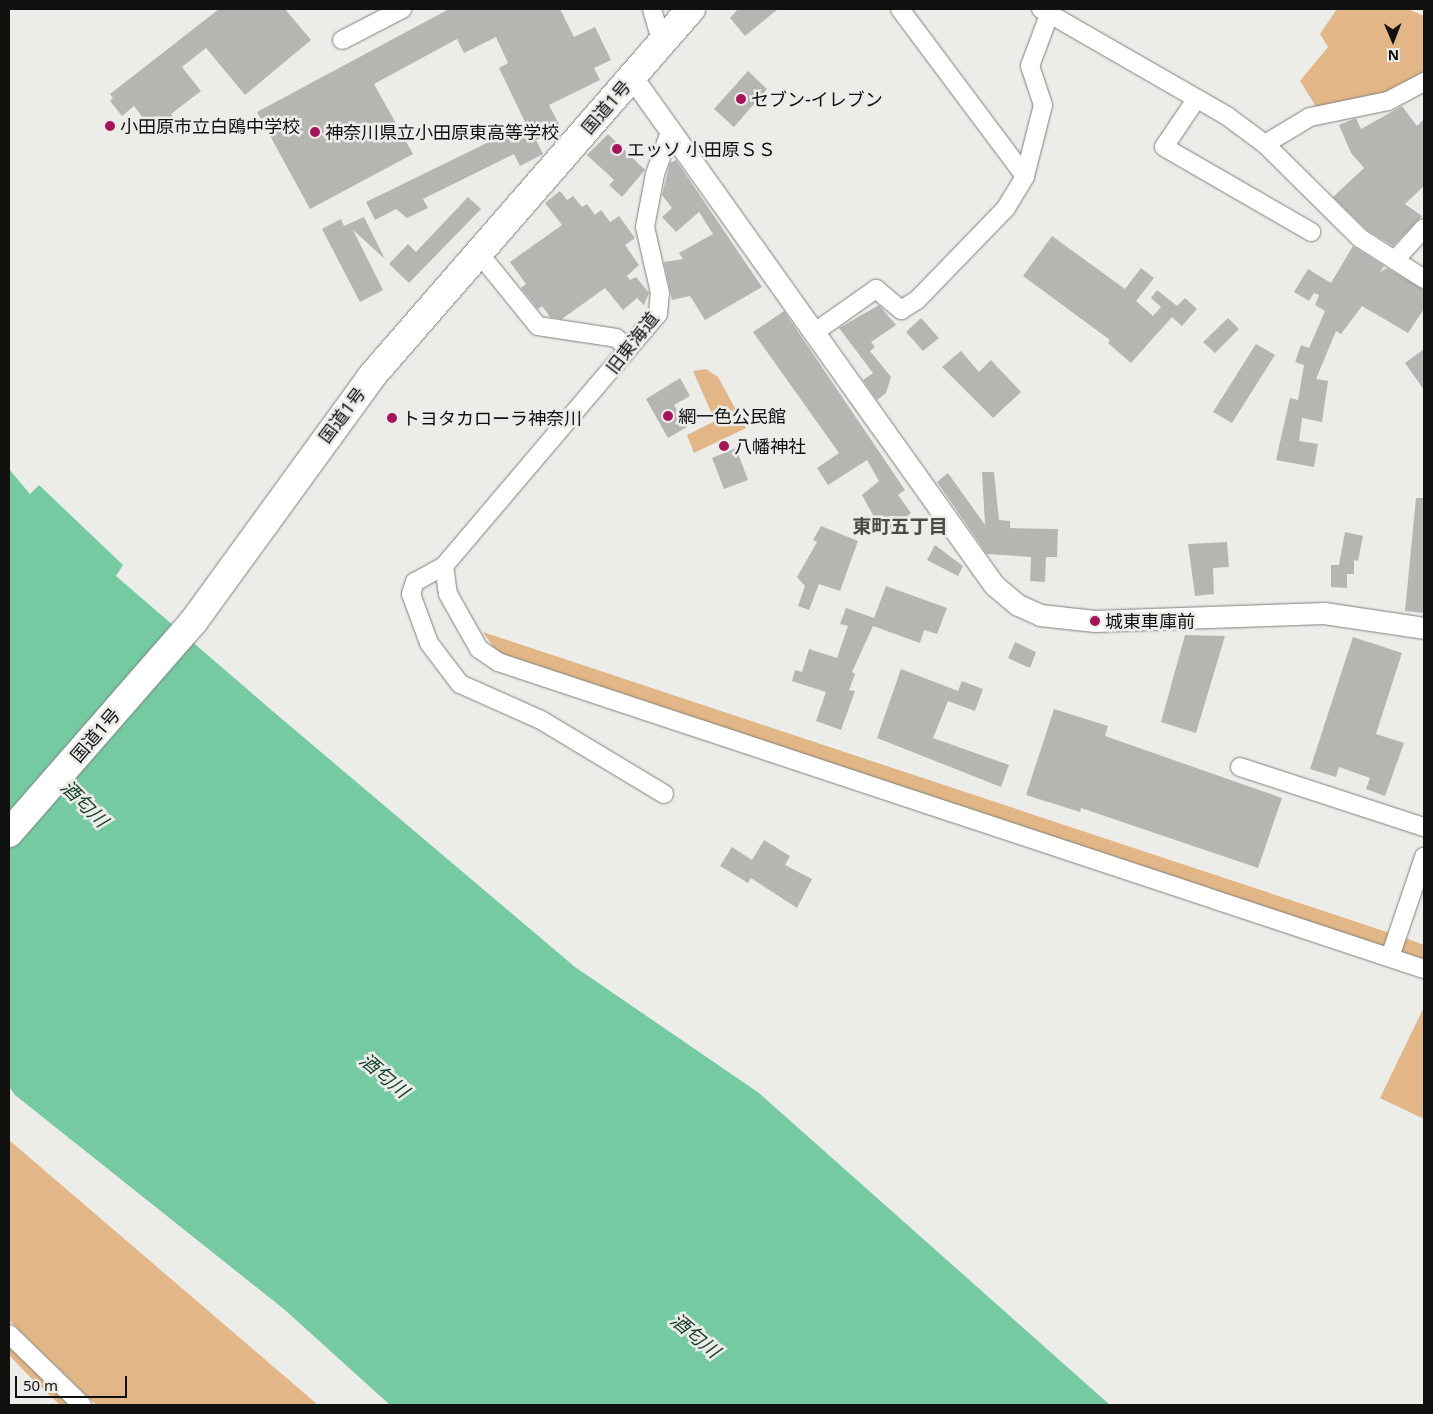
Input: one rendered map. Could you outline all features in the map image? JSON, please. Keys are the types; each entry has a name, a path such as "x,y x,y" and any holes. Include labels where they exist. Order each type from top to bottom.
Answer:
{"highway":[{"name":"国道1号","path":"9,833 194,621 300,471 371,377 691,9"}],"street":[{"path":"342,40 402,9"},
{"path":"652,9 662,43"},
{"path":"900,9 1025,176"},
{"path":"815,332 876,289 901,310 917,300 996,222 1025,176 1043,104 1030,66 1045,12 1195,101 1227,116 1265,144 1354,232 1424,279"},
{"path":"632,77 994,585 1018,605 1040,615 1095,621 1324,613 1424,628"},
{"path":"1265,144 1310,117 1388,101 1424,82"},
{"path":"1195,101 1164,147 1312,232"},
{"name":"旧東海道","path":"444,566 658,314 660,293 646,227 655,174 670,132"},
{"path":"1395,260 1424,228"},
{"path":"478,252 538,326 601,335 629,348"},
{"path":"444,566 415,582 411,599 429,643 460,684 541,720 664,794"},
{"path":"444,566 443,578 452,600 479,648 498,662 1424,969"},
{"path":"1240,767 1424,827"},
{"path":"1390,957 1424,857"},
{"path":"9,1334 82,1405"}],"shaded area":[{"path":"1337,9 1408,9 1424,16 1424,77 1384,98 1318,110 1300,81 1328,47 1320,34"},
{"path":"706,369 718,377 746,428 694,453 687,435 715,421 693,371"},
{"path":"483,632 1405,938 1424,945 1424,965 499,655"},
{"path":"1424,1010 1424,1119 1380,1098"},
{"path":"9,1140 318,1405 96,1405 9,1320"},
{"path":"9,1341 76,1405 60,1405 31,1378 9,1355"}],"water":[{"name":"酒匂川","path":"9,469 30,494 39,485 123,565 116,576 269,708 575,967 759,1093 1110,1405 390,1405 285,1310 15,1095 9,1087"}],"building":[{"path":"219,9 285,9 311,40 245,95 206,48 182,67 201,91 171,114 174,118 155,133 134,106 122,116 110,101 113,98 110,94"},
{"path":"449,9 560,9 574,37 595,27 611,60 594,68 600,80 549,105 561,128 536,140 543,154 520,166 514,154 423,199 428,208 407,218 396,209 375,220 366,202 526,124 499,68 508,63 496,37 464,53 457,39 374,84 413,154 310,209 257,112"},
{"path":"738,9 778,9 745,36 730,18"},
{"name":"セブン-イレブン","path":"748,71 767,89 734,127 714,109"},
{"path":"1402,106 1417,126 1424,119 1424,186 1405,204 1422,216 1393,246 1367,230 1333,197 1364,168 1351,153 1339,125 1356,118 1361,129"},
{"path":"608,134 645,170 622,197 609,185 614,180 587,155"},
{"path":"676,160 762,287 705,320 690,296 672,300 664,262 683,259 679,253 713,234 699,212 676,232 662,217 672,208 662,195 670,163"},
{"path":"560,191 567,200 573,196 582,207 587,204 595,215 601,210 610,222 619,216 635,238 625,245 639,265 627,276 630,280 636,277 649,293 644,305 637,298 623,310 605,288 562,319 550,317 542,306 538,309 521,288 526,284 510,262 562,225 545,203"},
{"path":"468,197 481,209 409,283 389,264 408,244 416,252"},
{"path":"364,217 385,259 353,230 383,290 360,302 322,229 341,219 344,226"},
{"path":"1052,236 1125,289 1141,268 1154,278 1136,301 1153,316 1161,307 1151,298 1157,290 1177,306 1185,298 1197,309 1182,326 1172,317 1131,363 1108,343 1110,340 1023,276"},
{"path":"1353,246 1384,266 1380,272 1387,268 1424,290 1424,309 1408,333 1362,306 1341,334 1336,331 1316,379 1328,381 1322,422 1302,418 1299,441 1318,444 1314,467 1276,460 1290,398 1298,400 1304,365 1295,362 1301,345 1309,348 1325,311 1315,305 1319,295 1314,293 1309,301 1294,292 1308,269 1331,283"},
{"path":"879,305 896,325 871,342 875,347 870,351 891,377 886,393 877,400 863,380 873,373 839,328"},
{"path":"784,311 905,490 898,495 911,513 884,535 862,495 879,481 867,460 828,485 817,468 839,453 753,332"},
{"path":"921,318 939,338 923,351 906,332"},
{"path":"1228,318 1239,329 1215,353 1203,342"},
{"path":"1256,344 1275,355 1232,423 1213,412"},
{"path":"1424,349 1424,390 1405,363"},
{"path":"961,351 979,372 991,360 1021,392 993,418 942,367"},
{"name":"網一色公民館","path":"680,378 690,396 674,405 687,427 668,438 646,399"},
{"name":"八幡神社","path":"736,448 748,480 724,489 712,458"},
{"path":"982,472 994,472 999,520 1010,521 1010,528 1058,529 1057,557 1046,557 1045,582 1030,581 1031,557 987,554 937,482 948,473 985,525"},
{"path":"1416,498 1424,498 1424,613 1405,611"},
{"path":"821,526 858,541 840,591 819,584 809,610 798,606 805,586 797,577 817,542 813,540"},
{"path":"1345,532 1363,536 1358,561 1354,560 1354,574 1347,574 1347,588 1331,587 1331,565 1339,565"},
{"path":"1227,542 1229,567 1213,568 1214,594 1195,596 1188,544"},
{"path":"935,545 963,566 958,576 927,560"},
{"path":"886,586 947,608 937,634 924,630 920,643 873,626 852,672 855,674 849,690 855,691 841,730 816,721 826,692 792,681 795,670 802,672 809,649 837,658 848,626 840,624 846,608 874,618"},
{"path":"1185,635 1225,636 1196,733 1161,722"},
{"path":"1353,637 1402,653 1376,734 1404,743 1385,796 1366,789 1370,778 1339,767 1336,777 1310,769"},
{"path":"1015,642 1036,652 1030,668 1008,658"},
{"path":"901,669 958,691 962,681 983,689 975,711 948,701 933,738 1009,765 1001,787 877,738"},
{"path":"1054,709 1108,726 1105,736 1282,798 1258,868 1081,808 1080,812 1026,795"},
{"path":"764,840 790,856 785,865 812,879 797,908 751,878 748,883 720,866 732,847 752,860"}],"place":[{"name":"セブン-イレブン","path":"741,99"},
{"name":"小田原市立白鴎中学校","path":"110,126"},
{"name":"神奈川県立小田原東高等学校","path":"315,132"},
{"name":"エッソ 小田原ＳＳ","path":"617,149"},
{"name":"網一色公民館","path":"668,416"},
{"name":"トヨタカローラ神奈川","path":"392,418"},
{"name":"八幡神社","path":"724,446"},
{"name":"城東車庫前","path":"1095,621"}],"district":[{"name":"東町五丁目","path":"900,527"}]}
